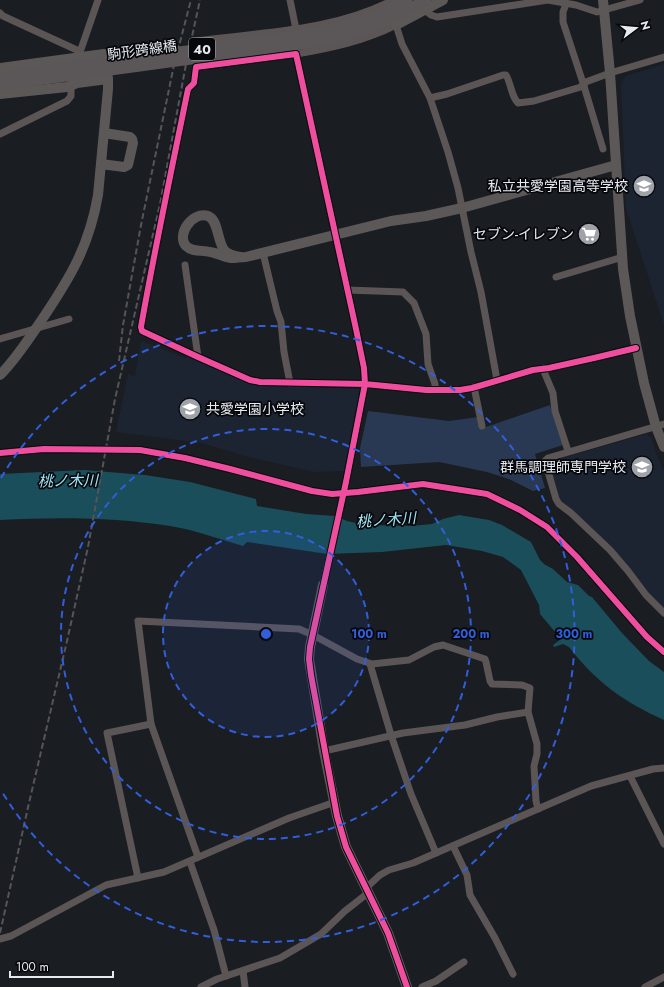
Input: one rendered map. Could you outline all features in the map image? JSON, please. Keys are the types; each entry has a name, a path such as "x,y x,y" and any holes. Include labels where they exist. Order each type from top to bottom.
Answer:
{"main road":[{"name":"40","path":"347,31 408,0"},
{"name":"40","path":"347,31 376,26 425,5"},
{"name":"駒形跨線橋","path":"59,73 309,42 347,31"},
{"name":"40","path":"0,77 59,73"},
{"name":"40","path":"0,85 59,73"}],"street":[{"path":"80,54 98,0"},
{"path":"290,0 296,29 296,54 364,368 365,384 346,482 312,635 309,659 324,751 346,847 388,933 407,987"},
{"path":"393,0 380,7 329,23 296,29 197,41 194,83 188,90 186,97 152,263 141,327 142,331 250,380 260,382 365,384 435,390 460,390 533,370 636,348"},
{"path":"196,67 296,54 351,43 396,25 425,5 443,0"},
{"path":"425,5 431,15 437,16 548,0 576,5 594,12 604,11 639,0"},
{"path":"603,0 610,73 623,257 630,316 644,383 660,426 664,447"},
{"path":"566,4 562,12 562,18 584,84 603,149"},
{"path":"0,12 3,16 80,54"},
{"path":"396,25 402,44 430,98 448,152 481,292 497,380"},
{"path":"0,68 80,54 104,54 108,79 95,214 88,238 63,289 15,357 0,375"},
{"path":"430,98 506,75 515,100 518,103 534,101 584,84 610,73 664,57"},
{"path":"0,94 71,86 76,83 108,79"},
{"path":"0,134 67,101 71,96 71,86"},
{"path":"101,164 124,167 128,165 133,143 130,137 104,133"},
{"path":"240,257 232,255 223,248 214,222 210,218 207,216 201,216 188,222 184,236 184,242 187,247 193,250 209,251 230,258 240,257 263,253 391,221 426,216 462,208 616,165"},
{"path":"263,253 276,311 281,322 284,352 290,383"},
{"path":"556,277 623,257"},
{"path":"185,265 198,357"},
{"path":"347,290 403,292 414,303 426,334 428,364 435,384 435,390"},
{"path":"0,339 69,319"},
{"path":"543,368 553,393 555,410 568,452"},
{"path":"474,387 482,426"},
{"path":"660,426 548,458 545,461 556,499 559,504 571,513 610,550 646,595 664,612"},
{"path":"198,857 151,724 138,621 299,629 346,654 370,664 409,660 434,647 447,646 485,659 492,684 522,685 530,688 528,712 536,744 537,754 534,770 538,809"},
{"path":"370,664 391,736 411,794 436,853"},
{"path":"324,751 391,736 465,725 497,717 528,712"},
{"path":"138,878 107,733 151,724"},
{"path":"200,987 226,976 280,958 312,940 325,930 367,890 380,875 389,870 413,863 591,786 652,769 664,768"},
{"path":"630,776 664,844"},
{"path":"0,939 11,936 106,885 164,872 302,813 335,802"},
{"path":"453,846 467,875 470,895 501,948 513,974"},
{"path":"190,862 214,930 226,976"},
{"path":"422,987 436,981 464,962"},
{"path":"243,971 245,987"},
{"path":"645,987 664,977"}],"shaded area":[{"name":"私立共愛学園高等学校","path":"664,64 664,325 626,208 621,83 626,76"},
{"path":"141,341 186,358 187,355 254,385 360,389 344,471 314,472 249,457 202,443 116,432 128,374 135,376"},
{"path":"550,405 563,445 535,454 545,488 533,491 509,479 487,472 439,462 361,467 360,448 368,411 449,421 478,417 480,429"},
{"path":"646,434 652,439 656,454 664,471 664,608 654,600 560,503 549,462"}],"water":[{"name":"桃ノ木川","path":"84,470 145,475 190,482 256,499 257,506 306,514 335,516 347,521 365,525 411,526 432,524 443,519 459,515 489,520 502,525 531,542 540,560 544,564 553,569 567,582 578,585 592,597 622,633 649,661 664,672 664,720 636,706 600,681 569,647 563,644 554,647 553,645 561,639 540,614 539,605 521,570 503,557 482,551 446,545 382,552 327,554 247,542 243,546 189,530 149,523 85,518 0,520 0,474"}],"railway":[{"path":"119,361 123,325 141,225 174,65 191,0"},
{"path":"0,933 88,547 115,399 160,204 186,64 200,0"}],"cycle path":[{"path":"407,987 388,933 346,847 337,816 309,659 310,647 346,482 365,384 364,368 356,329 296,54 196,67 194,83 188,89 146,297 141,327 142,331 250,380 260,382 365,384 426,390 460,390 472,388 533,370 549,368 636,348"},
{"path":"0,453 44,449 140,450 185,458 312,491 332,494 423,484 487,494 520,510 547,527 577,557 647,637 664,652"}],"place":[{"name":"私立共愛学園高等学校","path":"644,186"},
{"name":"セブン-イレブン","path":"589,234"},
{"name":"共愛学園小学校","path":"190,409"},
{"name":"群馬調理師専門学校","path":"642,467"}]}
